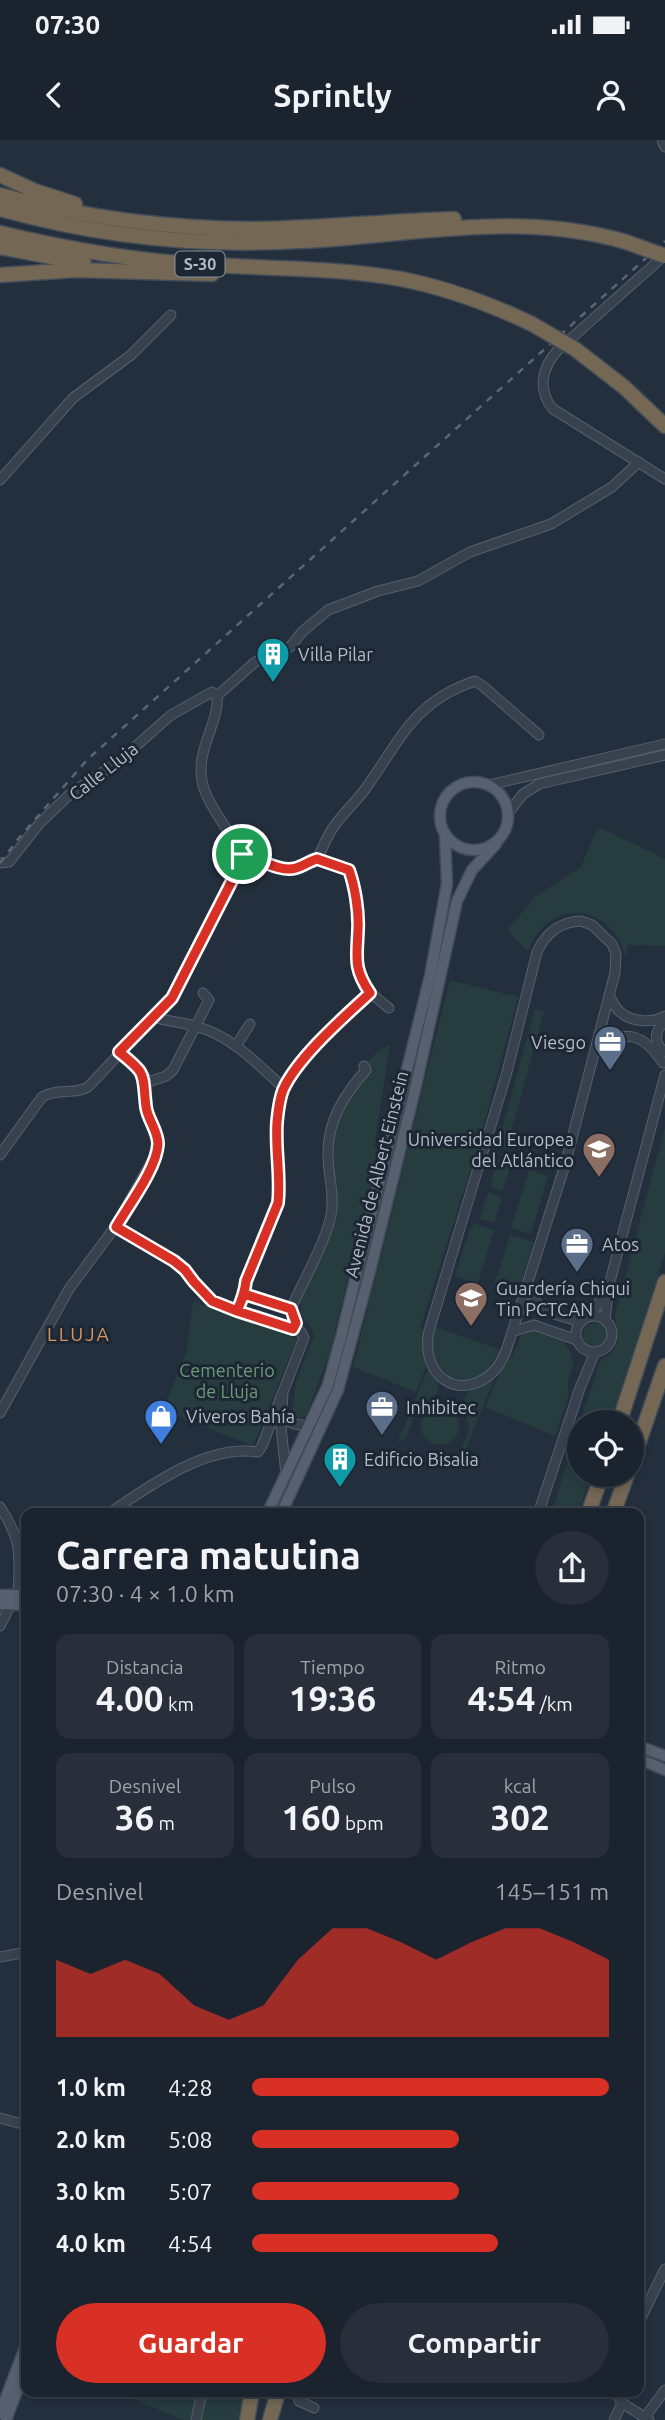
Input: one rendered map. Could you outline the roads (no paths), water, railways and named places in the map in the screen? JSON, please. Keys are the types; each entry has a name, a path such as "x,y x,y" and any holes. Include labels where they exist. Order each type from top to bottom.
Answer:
{"highway":[{"path":"0,175 68,202 154,224"},
{"path":"0,195 79,213 154,224 257,229 484,218 538,222 594,234"},
{"name":"S-30","path":"0,209 50,222 106,232 219,242 299,242 503,224 548,227 594,234 665,256"},
{"name":"S-30","path":"0,233 131,258 335,271 402,280 468,297 532,324 575,349 624,387 665,426"},
{"path":"0,247 101,266 186,273"},
{"path":"0,275 76,270 402,280"},
{"path":"623,1410 665,1282"},
{"path":"644,1428 665,1367"},
{"path":"590,1508 598,1487"},
{"path":"615,1508 623,1487"},
{"path":"247,2420 251,2397"},
{"path":"270,2420 277,2397"}],"main road":[{"path":"467,783 489,785 501,794 509,811 506,830 496,844 469,851 452,843 445,836 440,818 445,797 458,786 467,783"},
{"name":"Avenida de Albert Einstein","path":"270,1508 328,1385 341,1337 430,976 447,884 445,836"},
{"name":"Avenida de Albert Einstein","path":"284,1508 338,1390 415,1090 457,901 472,870 496,844"},
{"path":"0,1595 14,1599"},
{"path":"644,1748 665,1756"},
{"path":"644,1761 665,1770"},
{"path":"0,2413 21,2358"},
{"path":"6,2420 21,2380"}],"street":[{"path":"662,140 665,147"},
{"path":"665,256 557,351 550,360 543,380 545,398 553,409 665,480"},
{"path":"0,480 73,398 131,355 171,315"},
{"name":"Calle Lluja","path":"0,863 9,862 39,824 69,795 119,761 171,715 212,692 217,696 255,662 289,647 321,616 343,603 418,581 470,552 551,524 612,487 639,462"},
{"path":"317,859 334,826 361,795 412,719 426,707 461,686 475,681 539,735"},
{"path":"0,1155 42,1097 52,1092 84,1090 172,998 241,863 242,854 218,817 203,788 201,777 200,765 207,734 217,709 217,696"},
{"path":"489,785 665,744"},
{"path":"509,811 523,794 539,784 665,755"},
{"path":"242,854 262,859 282,869 295,868 317,859 345,867 350,873 358,923 356,964 359,975 370,993 389,1008"},
{"path":"581,921 592,925 606,936 616,954 598,1043 565,1165 514,1331 497,1369 483,1380 468,1386 455,1385 442,1378 429,1362 429,1331 508,1072 537,952 544,937 554,928 570,922 581,921"},
{"path":"145,1083 166,1076 173,1070 209,1000 203,993"},
{"path":"237,1311 246,1281 278,1203 277,1122 284,1088 326,1034 370,993"},
{"path":"609,995 618,1010 628,1017 650,1022 665,1016"},
{"path":"154,1017 195,1026 236,1046 284,1088"},
{"path":"605,1320 609,1285 665,1075 663,1051 656,1034 665,1022"},
{"path":"236,1046 250,1024"},
{"path":"598,1043 616,1036 635,1037 650,1045 663,1063"},
{"path":"0,1413 69,1289 116,1227 156,1154 158,1142 149,1120 145,1077 119,1052"},
{"path":"293,1329 296,1323 291,1309 331,1217 333,1197 327,1156 334,1117 344,1097 366,1070 364,1066"},
{"path":"116,1227 174,1261 212,1301 301,1332 304,1338 258,1452 230,1451 175,1471 152,1483 117,1508"},
{"path":"595,1352 582,1348 577,1340 577,1329 581,1322 591,1316 609,1285"},
{"path":"528,1287 533,1301 540,1308 581,1322"},
{"path":"244,1294 291,1309"},
{"path":"540,1508 580,1388 595,1352 608,1345 611,1339 610,1325 605,1320 591,1316"},
{"path":"514,1331 534,1325 577,1340"},
{"path":"283,1392 281,1427 286,1475"},
{"path":"283,1407 286,1420 310,1426"},
{"path":"0,1507 9,1520 19,1545 21,1566"},
{"path":"0,1626 21,1580"},
{"path":"0,1957 21,1953"},
{"path":"0,2118 21,2124"},
{"path":"644,2312 665,2270"},
{"path":"618,2397 622,2403 647,2419 665,2390"},
{"path":"196,2420 201,2397"},
{"path":"298,2397 314,2409"},
{"path":"614,2420 622,2403"}],"railway":[{"path":"0,863 87,760 665,241"}],"place":[{"name":"Villa Pilar","path":"273,684"},
{"name":"Viesgo","path":"610,1072"},
{"name":"Universidad Europea del Atlántico","path":"599,1179"},
{"name":"Atos","path":"577,1274"},
{"name":"Guardería Chiqui Tin PCTCAN","path":"471,1328"},
{"name":"Inhibitec","path":"382,1437"},
{"name":"Viveros Bahía","path":"161,1446"},
{"name":"Edificio Bisalia","path":"340,1489"}],"district":[{"name":"LLUJA","path":"79,1334"}],"park label":[{"name":"Cementerio de Lluja","path":"227,1380"}]}
